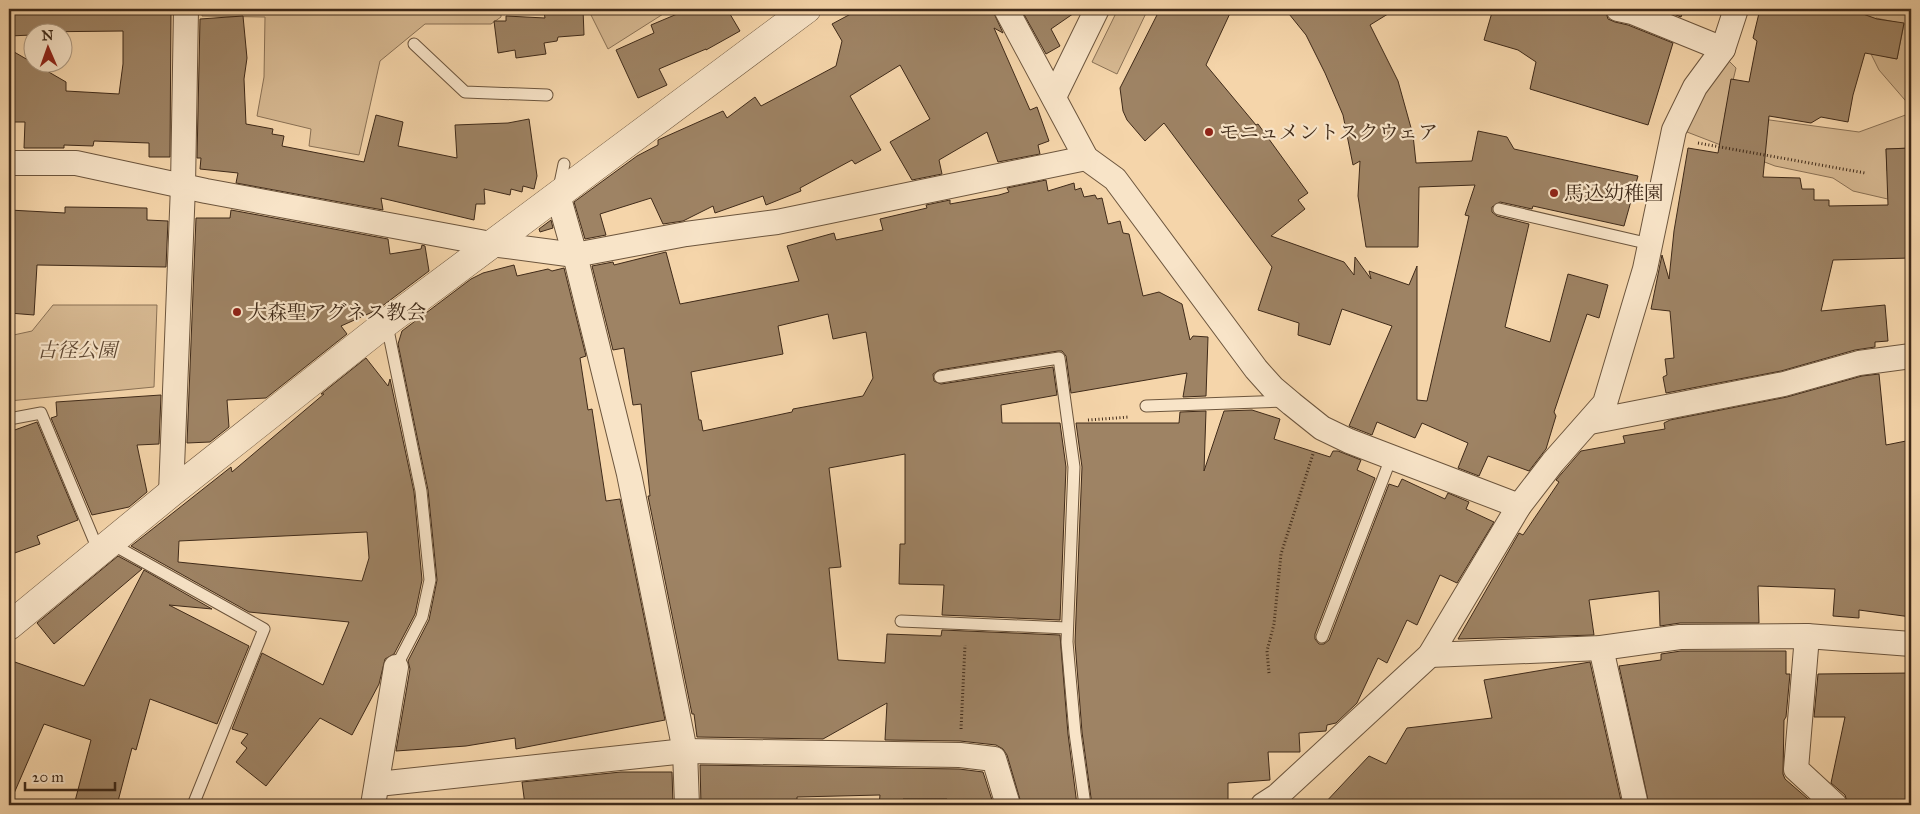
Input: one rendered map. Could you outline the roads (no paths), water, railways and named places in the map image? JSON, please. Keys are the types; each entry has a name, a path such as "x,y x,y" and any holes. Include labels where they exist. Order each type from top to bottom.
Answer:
{"street":[{"path":"171,493 183,186 186,9"},
{"path":"9,626 171,493 386,323 807,9"},
{"path":"1006,9 1086,158 1115,179 1273,388 1322,428 1392,458 1519,506"},
{"path":"1054,97 1097,9"},
{"path":"1618,9 1632,12 1722,49"},
{"path":"1274,802 1430,655 1519,506 1553,462 1605,403 1645,269 1674,130 1694,87 1722,49 1736,9"},
{"path":"9,163 76,163 183,186 491,244 575,255 686,234 777,222 1086,158"},
{"path":"558,194 629,474 685,752 687,805"},
{"path":"1590,422 1784,384 1859,364 1911,356"},
{"path":"1430,655 1601,648 1680,637 1807,636 1911,644"},
{"path":"1807,636 1796,768 1835,805"},
{"path":"1601,648 1636,805"},
{"path":"396,667 375,794 685,752 960,755 994,759 1008,805"}],"lane":[{"path":"414,44 465,92 547,95"},
{"path":"558,194 564,164"},
{"path":"1499,209 1650,244"},
{"path":"386,323 421,491 430,580 422,617 396,667"},
{"path":"940,377 1058,358 1074,467 1067,628 1075,733 1085,805"},
{"path":"1146,406 1288,400"},
{"path":"9,419 41,414 105,547 264,629 194,805"},
{"path":"1322,637 1392,458"},
{"path":"901,621 1067,628"}],"place":[{"name":"モニュメントスクウェア","path":"1209,132"},
{"name":"馬込幼稚園","path":"1554,193"},
{"name":"大森聖アグネス教会","path":"237,312"}],"park label":[{"name":"古径公園","path":"77,350"}]}
